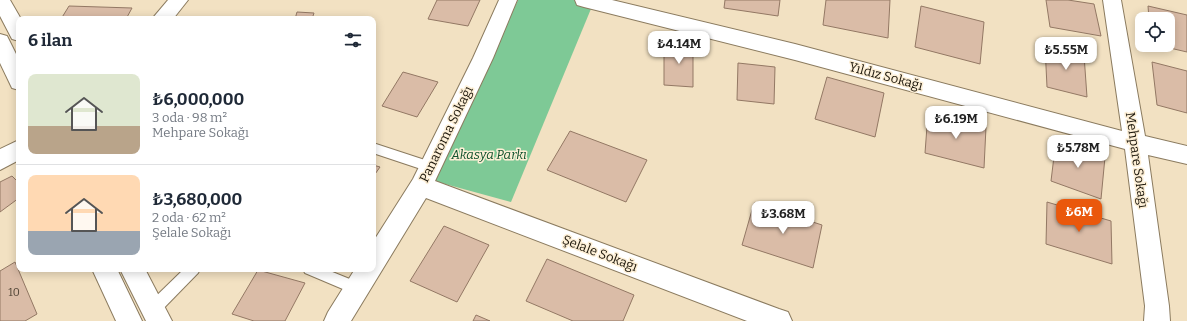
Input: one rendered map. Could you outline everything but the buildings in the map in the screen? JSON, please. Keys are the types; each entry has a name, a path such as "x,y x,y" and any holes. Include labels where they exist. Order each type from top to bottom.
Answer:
{"street":[{"path":"1,0 16,28"},
{"path":"165,16 179,0"},
{"name":"Panaroma Sokağı","path":"376,258 425,177 483,58 508,0"},
{"name":"Yıldız Sokağı","path":"584,0 806,54 1135,143 1187,155"},
{"name":"Mehpare Sokağı","path":"1112,0 1135,143 1157,306 1157,321"},
{"path":"0,41 16,76"},
{"path":"0,161 16,151"},
{"name":"Şelale Sokağı","path":"425,177 779,321"},
{"path":"105,272 129,321"},
{"path":"134,272 156,315"},
{"path":"337,321 363,279"}],"lane":[{"path":"376,150 425,177"},
{"path":"156,315 191,272"},
{"path":"326,272 363,279"}],"green space":[{"name":"Akasya Parkı","path":"518,0 574,0 593,4 511,202 434,181"}]}
